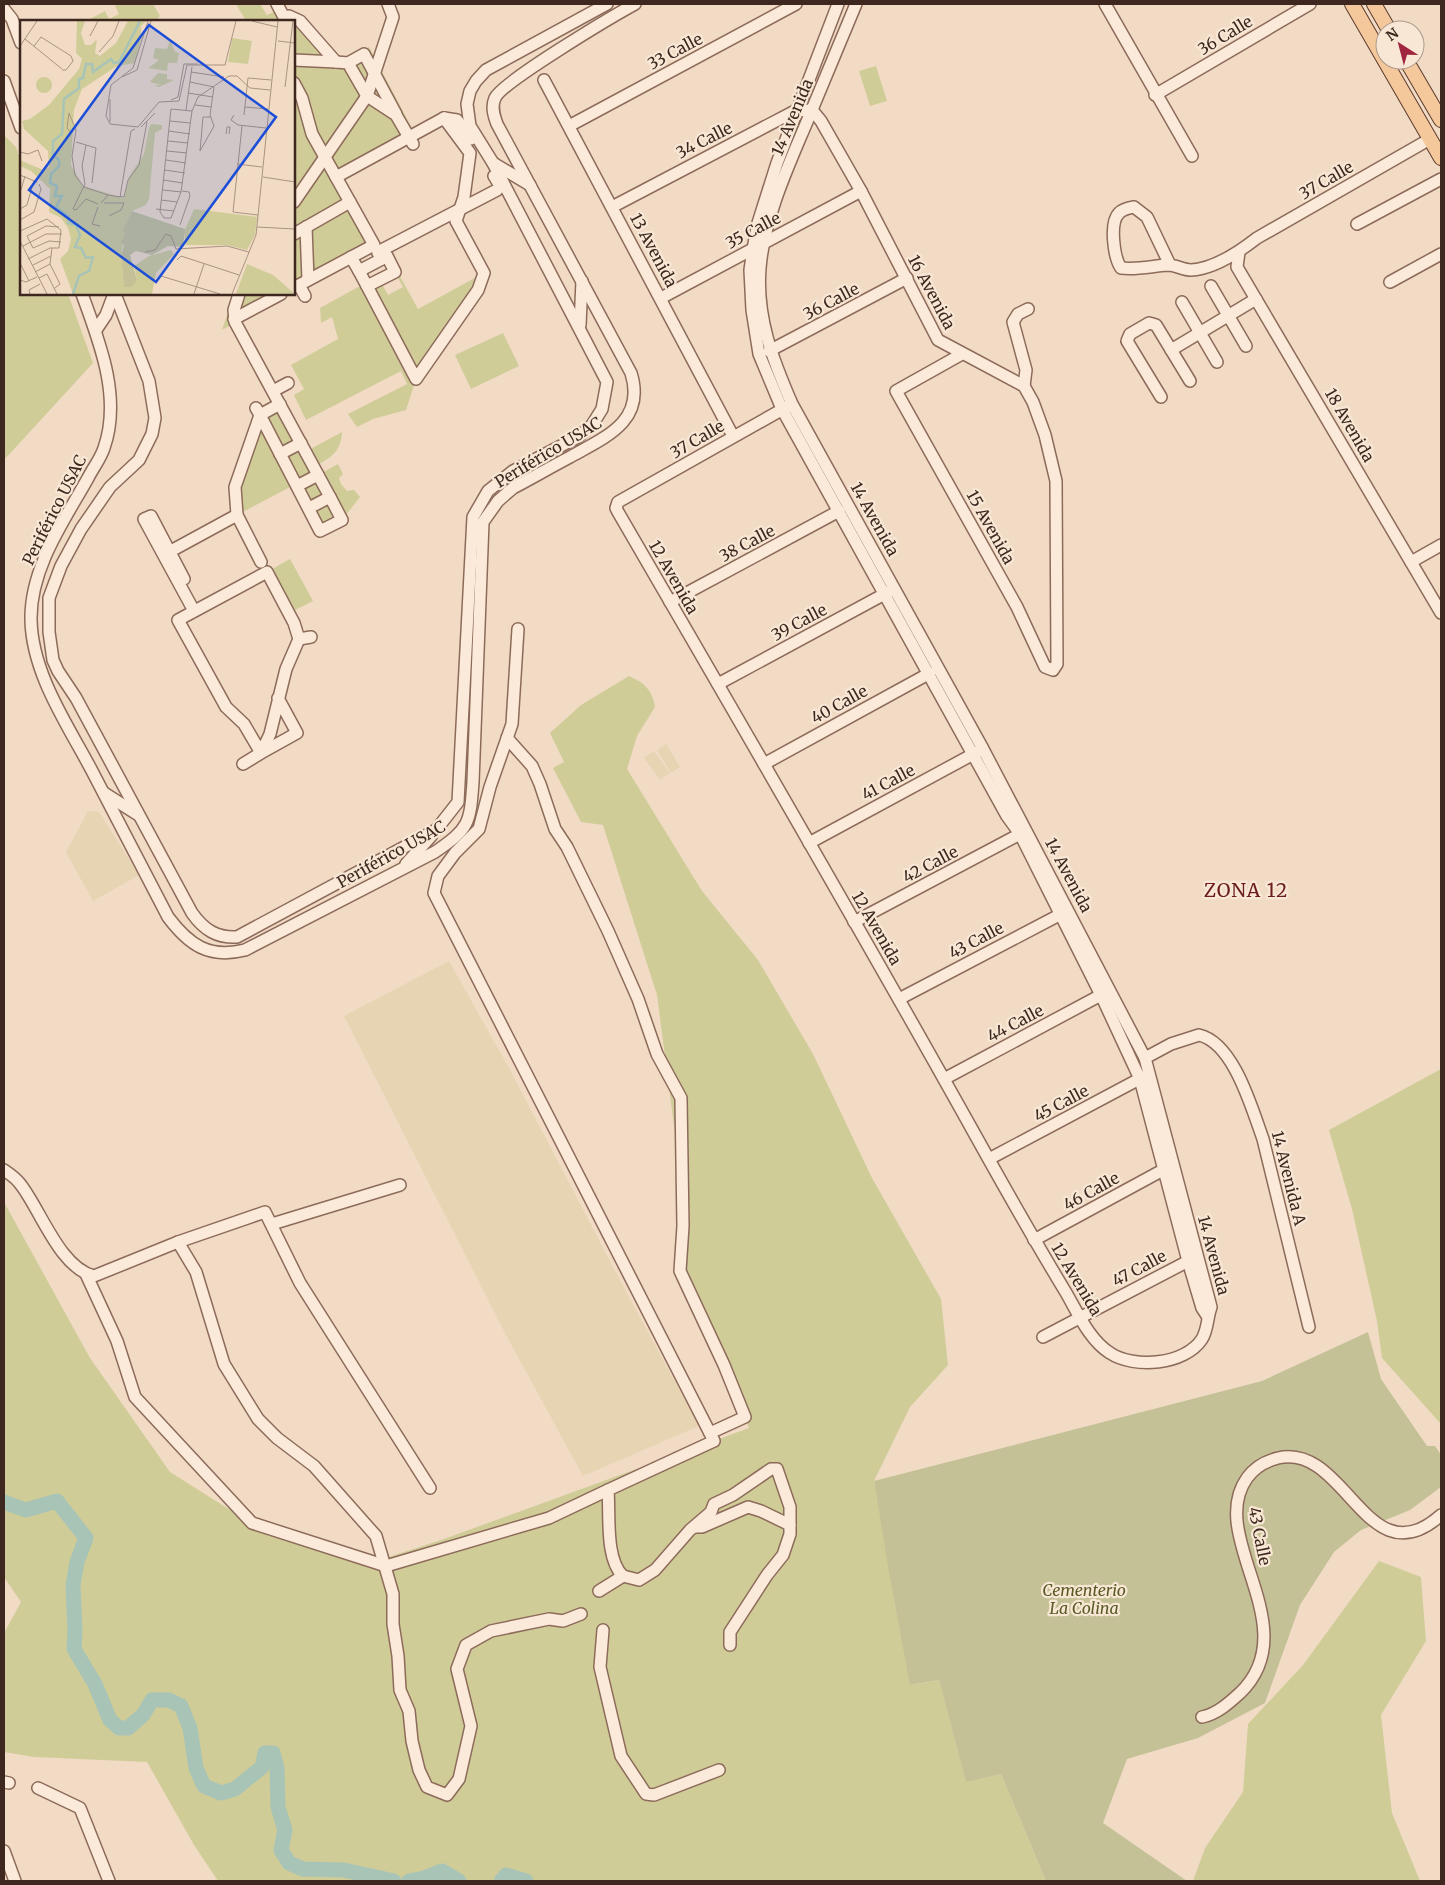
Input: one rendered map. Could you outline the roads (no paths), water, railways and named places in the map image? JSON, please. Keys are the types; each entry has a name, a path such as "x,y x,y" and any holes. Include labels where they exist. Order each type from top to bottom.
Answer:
{"main road":[{"path":"1352,4 1375,44"},
{"path":"1374,4 1383,20"},
{"path":"1390,70 1441,158"},
{"path":"1393,70 1403,74 1406,70"},
{"path":"1412,70 1441,120"}],"street":[{"path":"278,4 287,18 300,21 342,63 367,96 396,115"},
{"path":"295,201 367,96 394,17 388,4"},
{"name":"Periférico USAC","path":"114,295 147,375 155,418 152,434 144,453 110,487 81,529 52,588 48,609 53,660 139,814 192,914 211,932 237,937 436,830 458,802 473,517 488,492 513,471 578,437 592,425 602,408 607,382 493,163 470,126 467,104 476,81 500,61 607,4"},
{"name":"Periférico USAC","path":"82,295 100,342 110,403 110,422 104,448 55,537 39,572 32,604 32,635 36,652 57,704 168,917 186,940 196,946 220,953 246,950 435,852 458,837 466,826 471,814 483,522 498,501 513,488 609,436 624,421 633,403 634,382 631,373 498,124 493,111 495,98 506,86 589,31 635,4"},
{"name":"33 Calle","path":"569,126 796,4"},
{"name":"14 Avenida","path":"838,4 796,111 761,214 753,248 750,270 752,310 760,354 839,511 890,591 930,673 978,752 1020,834 1145,1058 1144,1076 1163,1170 1211,1307 1203,1336 1189,1350 1158,1362 1136,1363 1122,1360"},
{"name":"14 Avenida","path":"856,4 787,169 765,241 760,268 761,306 769,351 787,406 890,591 1064,912 1101,995 1144,1076 1193,1258"},
{"path":"1105,4 1155,95 1192,156"},
{"name":"36 Calle","path":"1155,95 1310,4"},
{"path":"4,9 12,19 20,40"},
{"path":"295,60 342,63 364,54 411,140"},
{"name":"13 Avenida","path":"544,80 734,436"},
{"path":"4,81 20,125"},
{"path":"295,85 302,98 312,134 378,252"},
{"name":"34 Calle","path":"612,207 796,111 812,110"},
{"name":"16 Avenida","path":"812,110 821,121 861,191 938,340 1024,386"},
{"path":"336,177 411,140 444,118 457,120 478,148 500,186 497,190 378,252 359,271"},
{"path":"351,257 416,379 478,290 484,273 456,221 470,153 444,118"},
{"name":"37 Calle","path":"1170,265 1147,217 1134,208 1124,209 1118,214 1114,221 1114,231 1116,260 1121,268 1132,270 1170,265 1189,270 1204,267 1239,252 1257,238 1430,139"},
{"path":"493,163 532,186"},
{"path":"1357,224 1441,179"},
{"name":"35 Calle","path":"661,298 861,191"},
{"path":"295,233 350,202"},
{"path":"305,296 300,284 306,227"},
{"path":"300,284 351,257 378,252 387,256 395,273 367,286"},
{"name":"18 Avenida","path":"1239,252 1237,267 1441,613"},
{"path":"1390,282 1441,254"},
{"name":"36 Calle","path":"769,351 907,278"},
{"path":"580,327 582,281"},
{"path":"1211,286 1246,346"},
{"path":"96,330 106,315 114,295"},
{"path":"239,295 234,310 234,319 342,520 320,531 258,412"},
{"path":"234,319 279,295"},
{"path":"1171,350 1256,299"},
{"path":"1182,302 1217,362"},
{"path":"1024,386 1026,370 1013,322 1018,314 1028,309"},
{"path":"1161,397 1127,337 1153,322 1190,381"},
{"name":"15 Avenida","path":"962,354 896,391 1017,607 1045,667 1053,670 1057,664 1056,482 1045,435 1034,402 1024,386"},
{"path":"273,391 288,383"},
{"path":"258,412 280,404"},
{"name":"37 Calle","path":"618,502 787,406"},
{"path":"258,412 235,487 236,515 261,562"},
{"path":"280,454 301,443"},
{"path":"297,486 318,475"},
{"path":"309,508 330,497"},
{"name":"12 Avenida","path":"618,502 616,508 618,512 899,999 1034,1240 1099,1344 1122,1360"},
{"name":"38 Calle","path":"670,602 839,511"},
{"path":"170,552 236,515"},
{"path":"184,579 152,516 144,519 194,611"},
{"path":"1412,562 1441,545"},
{"path":"267,572 294,623 299,639 286,669 270,734 261,753 244,724 226,707 178,620 267,572"},
{"name":"39 Calle","path":"718,684 890,591"},
{"path":"86,1274 117,1341 136,1397 252,1523 386,1566 549,1518 714,1441 434,893 438,876 455,853 479,829 512,724 518,629"},
{"path":"299,639 311,637"},
{"path":"57,704 56,687 58,671"},
{"name":"40 Calle","path":"764,764 930,673"},
{"path":"243,764 297,733 278,698"},
{"path":"507,738 532,766 555,829 567,847 608,931 638,999 657,1054 681,1098 683,1226 680,1270 724,1364 745,1417 710,1433"},
{"name":"41 Calle","path":"809,843 978,752"},
{"path":"103,792 139,814"},
{"path":"402,870 436,830"},
{"name":"42 Calle","path":"854,922 1020,834"},
{"path":"313,896 355,894"},
{"name":"43 Calle","path":"899,999 1064,912"},
{"name":"44 Calle","path":"944,1079 1101,995"},
{"name":"14 Avenida A","path":"1145,1058 1171,1044 1192,1036 1205,1037 1218,1045 1230,1060 1243,1086 1263,1139 1309,1327"},
{"name":"45 Calle","path":"989,1159 1144,1076"},
{"path":"4,1170 20,1183 69,1261 86,1274 94,1276 178,1242 265,1212 300,1283 430,1488"},
{"name":"46 Calle","path":"1034,1240 1163,1170"},
{"path":"272,1224 400,1185"},
{"path":"178,1242 196,1272 224,1364 258,1419 277,1438 314,1466 376,1536 393,1594 392,1624 398,1656 400,1690 409,1712 412,1741 419,1770 427,1787 447,1795 459,1779 471,1726 457,1669 466,1645 492,1631 549,1619 563,1621 581,1614"},
{"name":"47 Calle","path":"1043,1337 1193,1258"},
{"name":"43 Calle","path":"1202,1717 1211,1715 1242,1690 1252,1678 1262,1651 1264,1629 1236,1509 1247,1477 1258,1466 1270,1460 1292,1456 1305,1459 1333,1480 1369,1518 1382,1527 1401,1534 1421,1528 1441,1515"},
{"path":"608,1490 611,1553 617,1570 623,1576 639,1580 655,1570 693,1528 711,1512 714,1504 733,1495 770,1469 777,1469 790,1507 790,1534 783,1555 767,1575 730,1632 730,1645"},
{"path":"693,1528 702,1527 748,1507 762,1511 790,1525"},
{"path":"600,1591 623,1576"},
{"path":"603,1630 600,1667 621,1756 646,1794 654,1795 719,1770"},
{"path":"38,1788 80,1808 109,1881"},
{"path":"4,1851 15,1881"}],"waterway":[{"path":"4,1502 26,1510 57,1501 86,1538 77,1562 73,1585 74,1649 95,1684 110,1720 119,1728 128,1728 143,1715 152,1700 169,1700 181,1706 190,1728 196,1768 204,1786 221,1793 235,1789 262,1767 265,1753 273,1753 277,1768 278,1807 285,1830 281,1850 289,1863 303,1869 344,1870 394,1881"},
{"path":"409,1881 442,1871 459,1881"},
{"path":"501,1881 506,1875 526,1881"}],"district":[{"name":"ZONA 12","path":"1246,890"}],"park label":[{"name":"Cementerio La Colina","path":"1084,1599"}]}
